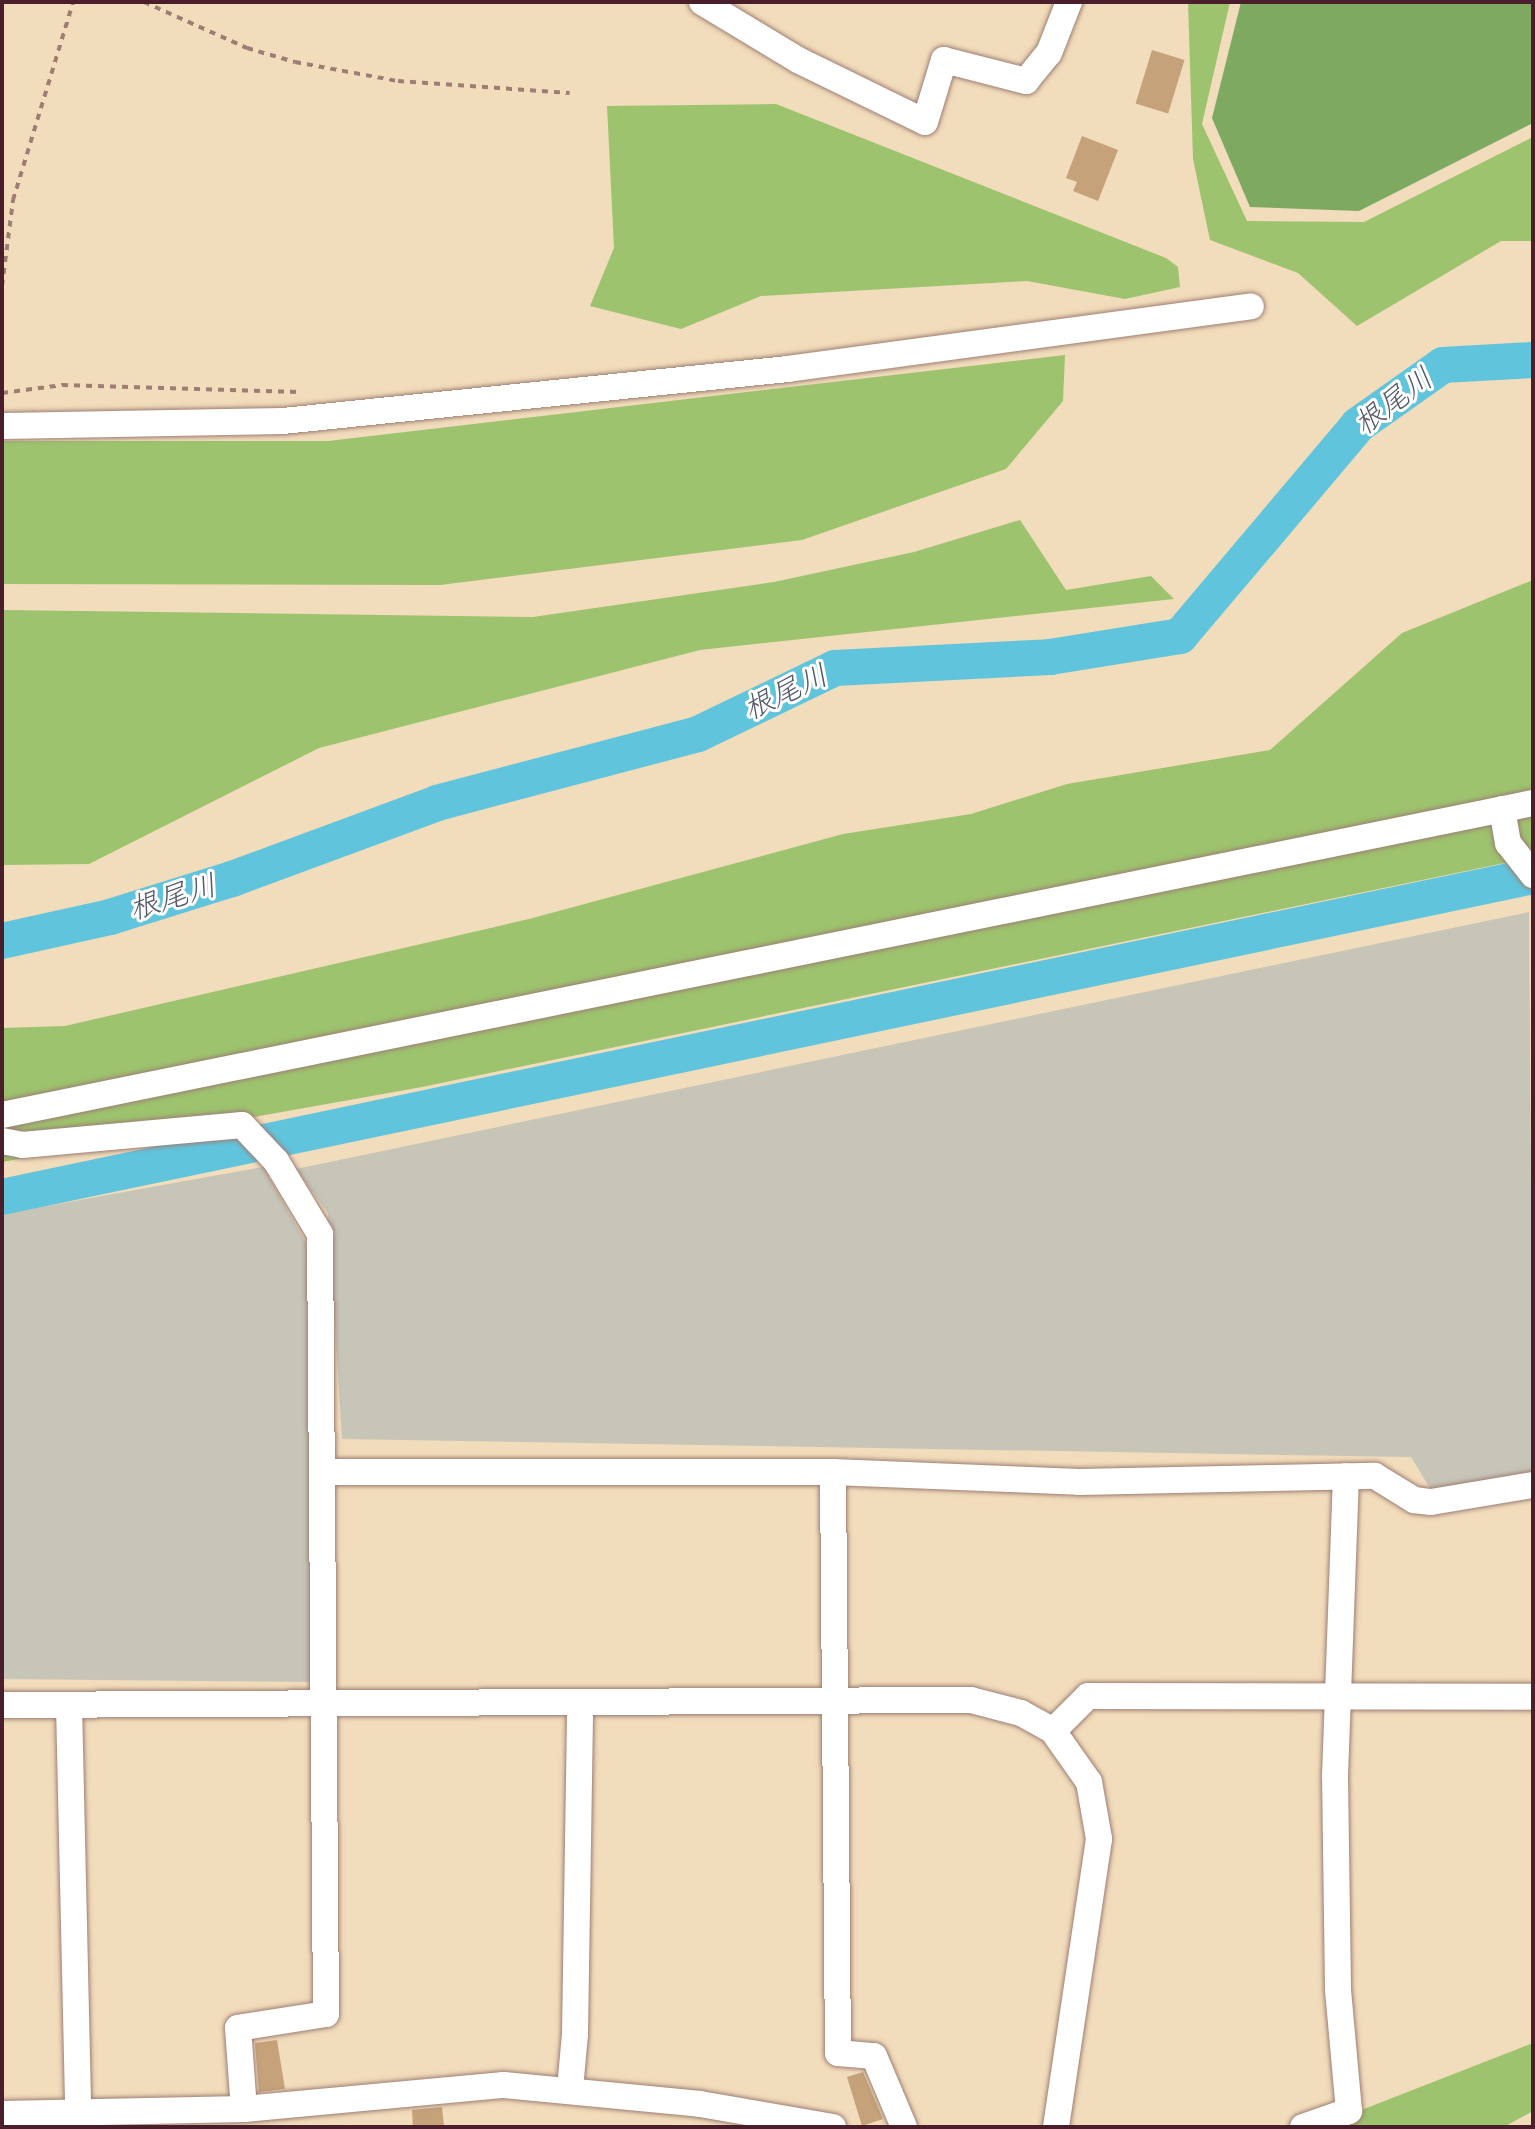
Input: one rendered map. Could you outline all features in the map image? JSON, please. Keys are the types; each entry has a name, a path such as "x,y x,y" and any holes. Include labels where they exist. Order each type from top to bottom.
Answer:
{"street":[{"path":"702,2 810,66 925,122 944,60 1026,81 1049,53 1069,2"},
{"path":"2,426 327,417 788,369 1251,306"},
{"path":"2,1115 1533,803"},
{"path":"1502,809 1508,843 1533,875"},
{"path":"2,1141 22,1145 242,1125 252,1131 276,1161 320,1234 326,1701 326,2014 238,2028 244,2109"},
{"path":"323,1472 833,1472 1079,1482 1375,1476 1414,1500 1431,1502 1533,1485"},
{"path":"833,1472 838,2053 874,2056 904,2127"},
{"path":"1303,2127 1349,2111 1337,1959 1335,1776 1341,1697 1346,1476"},
{"path":"1053,1731 1088,1696 1533,1697"},
{"path":"2,1705 326,1701 580,1705 971,1700 1021,1713 1053,1731 1089,1782 1099,1839 1056,2127"},
{"path":"69,1705 71,2116"},
{"path":"570,2089 575,2034 580,1705"},
{"path":"2,2114 71,2116 244,2109 504,2085 570,2089 833,2127"}],"path":[{"path":"2,286 13,200 73,2"},
{"path":"144,2 247,48 295,62 398,81 570,93"},
{"path":"2,393 62,385 301,392"}],"shaded area":[{"path":"1529,912 1533,1471 1431,1490 1411,1457 342,1439 328,1213 296,1169"},
{"path":"263,1167 306,1243 315,1682 2,1679 2,1214"}],"green space":[{"path":"1188,2 1230,2 1202,124 1247,221 1364,222 1533,137 1533,241 1501,241 1357,326 1298,273 1210,240 1193,159"},
{"path":"1241,2 1533,2 1533,123 1359,211 1250,207 1212,118"},
{"path":"776,104 1166,258 1178,267 1180,287 1125,299 1027,281 761,296 681,329 590,306 614,248 607,106"},
{"path":"1065,355 1063,401 1006,469 802,540 440,585 2,584 2,441 328,441"},
{"path":"1020,520 1066,590 1151,576 1174,599 700,650 319,748 89,864 2,865 2,610 533,617 774,582 914,552"},
{"path":"1533,580 1533,857 422,1087 2,1162 2,1028 65,1026 529,919 843,834 971,814 1067,784 1270,750 1402,633"},
{"path":"1533,2043 1533,2111 1504,2127 1318,2127"}],"building":[{"path":"1152,50 1185,60 1168,113 1136,104"},
{"path":"1082,136 1118,150 1098,201 1073,191 1077,182 1066,178"},
{"path":"277,2040 285,2089 259,2092 255,2043"},
{"path":"863,2072 883,2119 862,2126 847,2077"},
{"path":"442,2107 444,2127 413,2127 412,2110"}],"waterway":[{"name":"根尾川","path":"2,941 110,917 232,879 437,803 698,734 835,668 1050,657 1180,636 1358,425 1443,365 1533,360"},
{"path":"2,1197 1533,876"}]}
